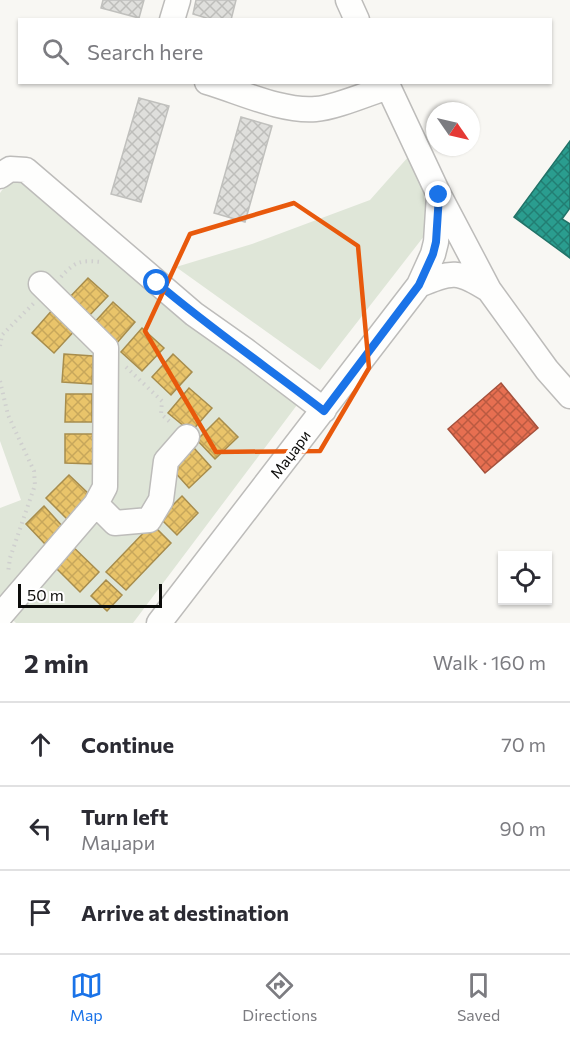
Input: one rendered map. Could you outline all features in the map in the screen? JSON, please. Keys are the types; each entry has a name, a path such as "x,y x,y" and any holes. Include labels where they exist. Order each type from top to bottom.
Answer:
{"street":[{"path":"173,18 178,0"},
{"path":"348,0 356,18"},
{"path":"214,84 303,110 319,109 387,85"},
{"name":"Маџари","path":"387,85 439,195 489,290 547,370 570,396"},
{"path":"0,176 10,168 26,170 194,314 324,411"},
{"name":"Маџари","path":"159,623 419,285 436,242 439,195"},
{"name":"Маџари","path":"419,285 441,275 454,274 473,280 489,290"},
{"path":"0,616 96,504 105,487 106,348 44,287"},
{"path":"96,504 115,524 149,520 161,500 165,461 186,437"}],"path":[{"path":"0,346 2,335 44,287 69,268 83,261 106,263"},
{"path":"106,348 162,401 161,414 186,437"},
{"path":"0,381 8,415 34,471 35,485 10,558 6,582 18,594"}],"highlighted area":[{"path":"294,203 358,246 369,368 320,451 216,452 145,331 190,234"}],"shaded area":[{"path":"409,156 423,185 428,231 320,370 176,267 252,244 370,200"},
{"path":"23,160 306,393 133,623 16,623 0,608 0,508 21,500 0,441 0,193"}],"building: Homes":[{"path":"88,278 108,296 87,318 68,299"},
{"path":"113,302 135,322 116,344 93,324"},
{"path":"54,308 77,328 54,353 32,333"},
{"path":"142,328 164,348 142,371 121,352"},
{"path":"64,354 93,356 92,384 62,382"},
{"path":"173,354 192,372 171,395 152,377"},
{"path":"189,388 212,408 191,432 168,413"},
{"path":"66,394 92,394 92,422 65,422"},
{"path":"219,418 238,437 215,459 197,440"},
{"path":"65,434 94,434 94,464 65,463"},
{"path":"194,448 211,467 189,488 172,469"},
{"path":"69,475 90,495 67,519 46,498"},
{"path":"182,496 198,513 177,535 160,518"},
{"path":"44,506 63,527 45,544 26,524"},
{"path":"152,524 171,543 126,590 106,572"},
{"path":"68,542 99,572 80,592 49,561"},
{"path":"106,580 122,595 107,611 91,596"}],"building: Shops":[{"path":"501,383 538,428 485,473 448,429"}],"building: Schools":[{"path":"570,141 570,208 562,219 570,224 570,258 514,217"}],"building: Other":[{"path":"103,0 144,0 139,18 101,8"},
{"path":"196,0 236,0 232,18 206,18 193,14"},
{"path":"139,98 169,106 141,202 111,194"},
{"path":"241,117 272,126 245,222 214,213"}],"route":[{"path":"157,283 194,314 324,411 419,285 436,242 439,195"}]}
